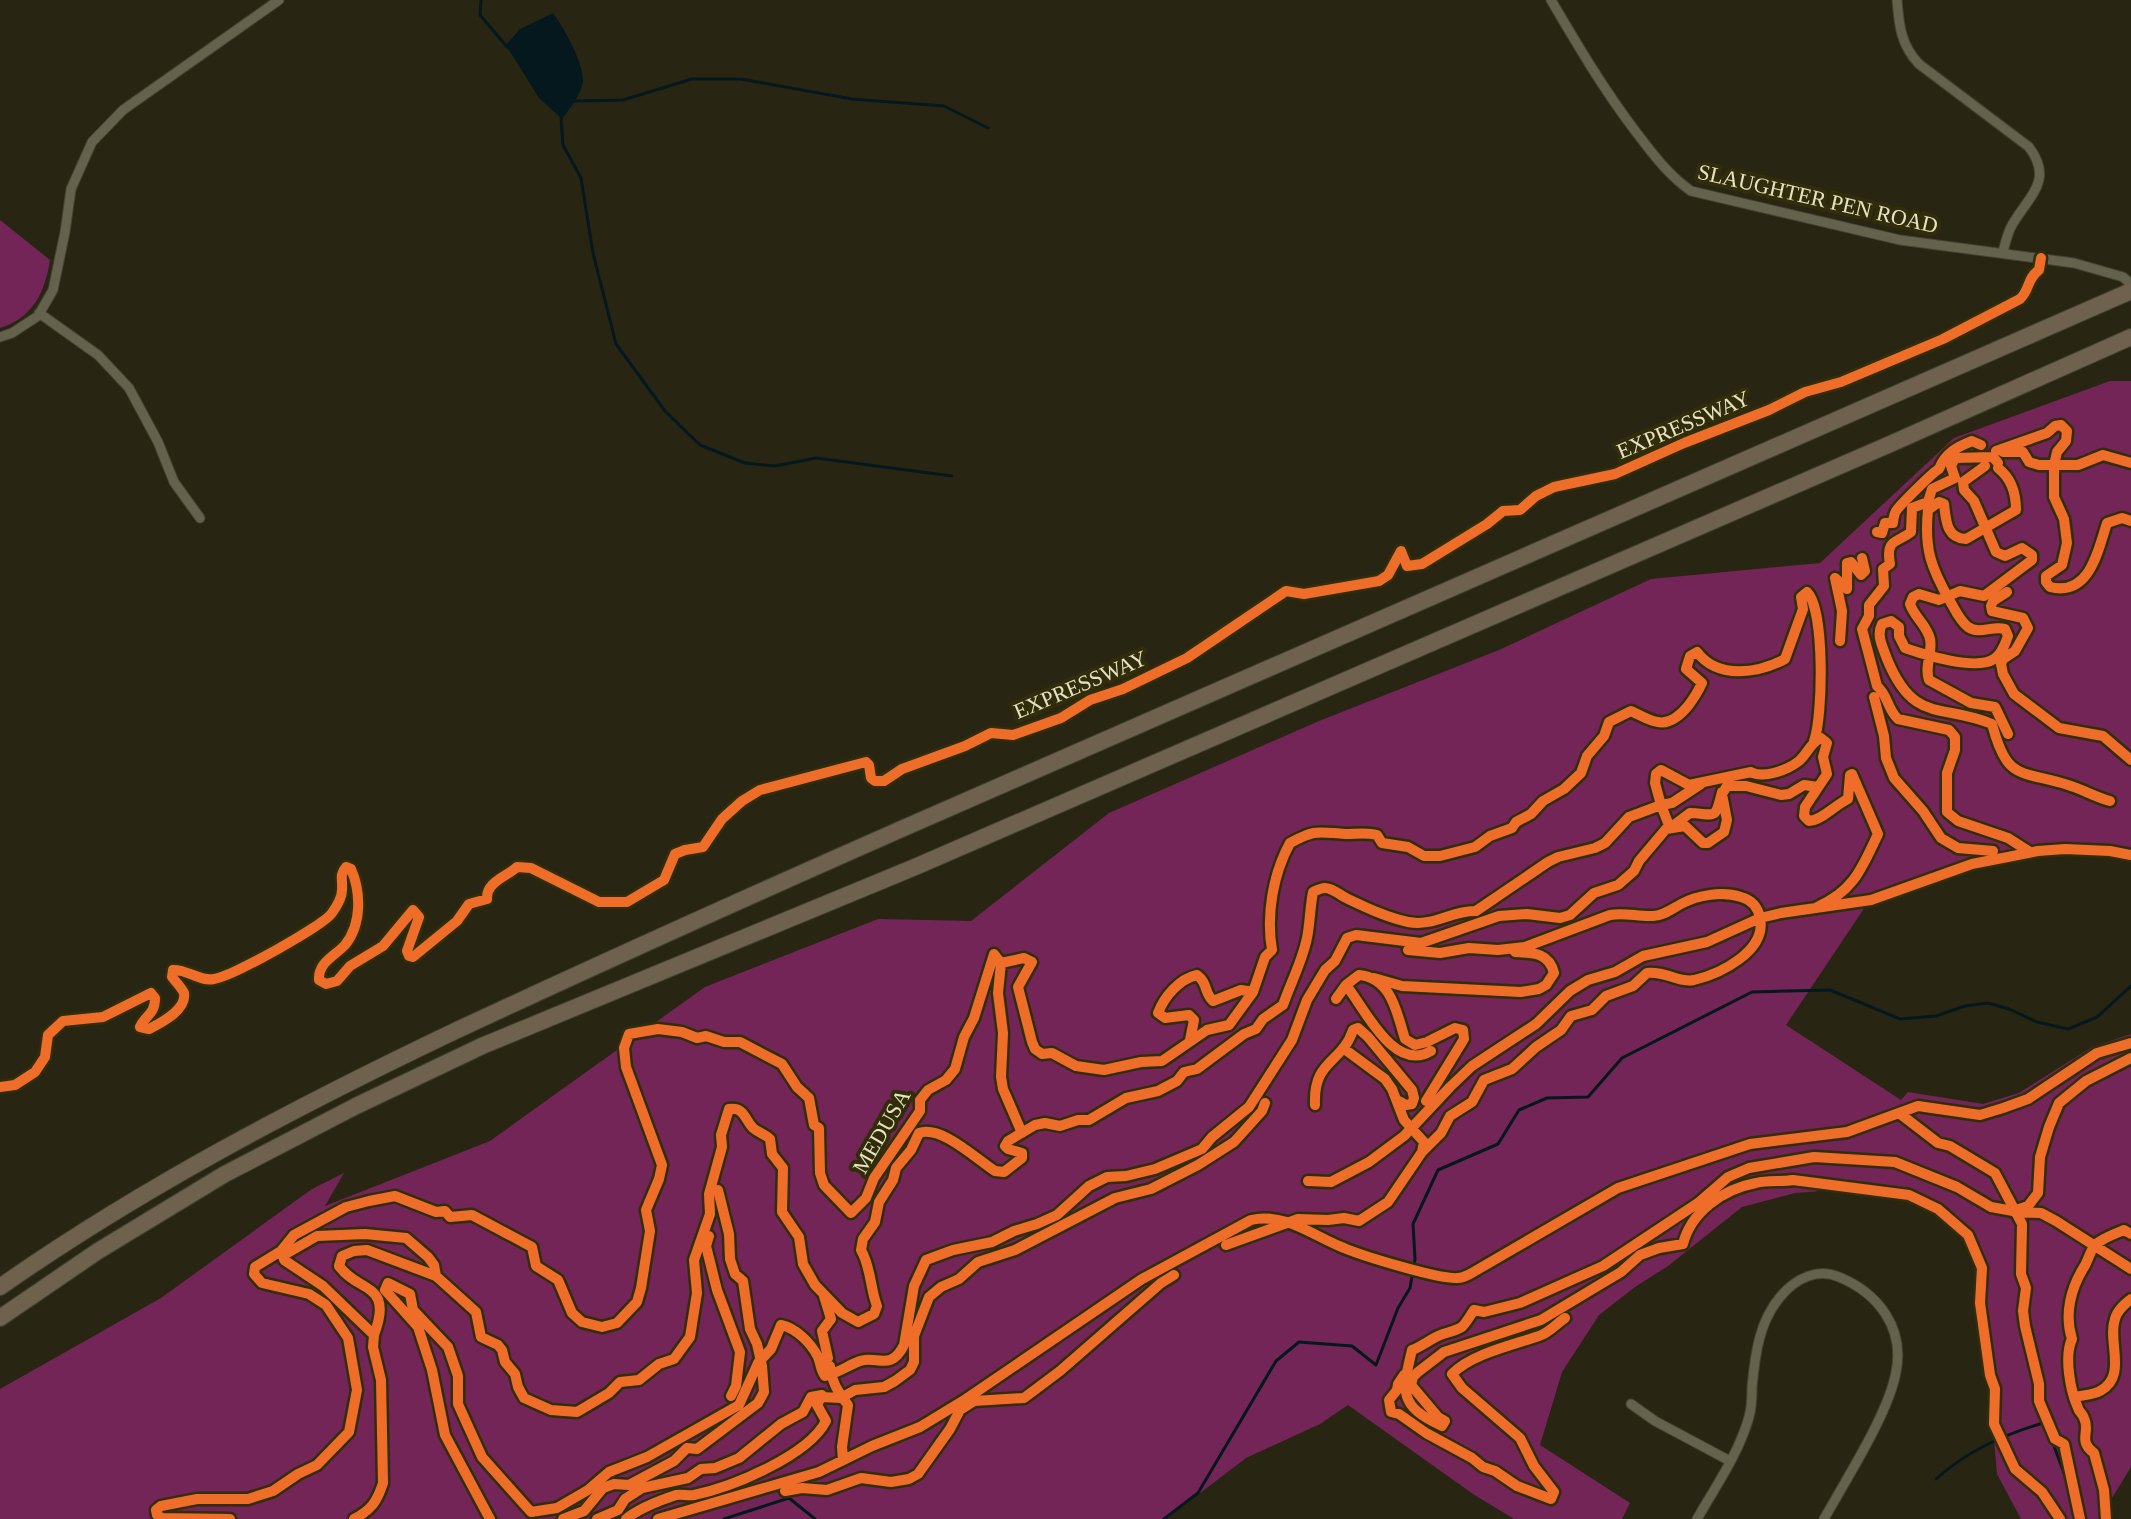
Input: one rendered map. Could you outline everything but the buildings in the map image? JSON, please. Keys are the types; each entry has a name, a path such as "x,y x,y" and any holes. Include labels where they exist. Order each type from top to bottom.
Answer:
{"highway":[{"path":"0,1287 76,1235 204,1158 333,1089 553,984 1232,683 2110,301 2128,284"},
{"path":"0,1318 98,1251 225,1174 356,1106 482,1046 915,867 2131,337"}],"street":[{"path":"0,337 12,333 39,313 53,290 71,189 92,142 123,110 279,0"},
{"name":"SLAUGHTER PEN ROAD","path":"1551,0 1586,63 1616,106 1673,179 1691,191 1900,240 2074,263 2128,284"},
{"path":"1897,0 1901,38 1908,52 1919,64 2029,147 2037,158 2039,182 2009,230 2003,252"},
{"path":"39,313 98,355 129,388 158,442 174,482 200,518"},
{"path":"1697,1519 1743,1436 1751,1412 1756,1350 1763,1322 1781,1295 1802,1278 1825,1271 1855,1284 1874,1298 1886,1311 1897,1344 1896,1373 1883,1408 1824,1519"},
{"path":"1631,1404 1655,1421 1730,1461"}],"shaded area":[{"path":"0,220 50,260 45,283 36,302 21,318 0,328"},
{"path":"2110,381 2131,381 2131,858 2065,852 1969,866 1867,904 1786,1025 1901,1100 1908,1092 1983,1104 2019,1093 2092,1047 2131,1034 2131,1467 2099,1519 2021,1519 1997,1474 1979,1257 1942,1207 1898,1193 1847,1189 1795,1193 1742,1207 1668,1266 1599,1315 1562,1372 1540,1445 1630,1503 1622,1519 1514,1519 1473,1494 1348,1405 1320,1424 1246,1458 1166,1519 0,1519 0,1389 161,1298 312,1189 344,1173 325,1206 490,1141 705,987 878,919 971,921 1109,813 1319,721 1499,650 1651,579 1820,563 1954,438"}],"water":[{"path":"553,13 576,54 583,79 578,95 562,119 539,98 506,45 520,29"}],"waterway":[{"path":"481,0 480,15 508,48"},
{"path":"574,101 623,100 692,79 741,79 852,99 944,106 988,128"},
{"path":"561,118 563,145 581,178 593,253 616,344 665,411 700,445 745,463 775,466 816,458 952,476"},
{"path":"1164,1519 1198,1493 1276,1361 1299,1342 1352,1346 1376,1365 1398,1308 1410,1288 1415,1259 1413,1224 1438,1170 1498,1144 1519,1110 1547,1098 1588,1097 1622,1058 1752,992 1830,990 1900,1019 1936,1016 1965,1006 1988,1003 2037,1022 2068,1029 2097,1017 2131,986"},
{"path":"2018,1238 2019,1274 2024,1287 2020,1313 2037,1401 2069,1486 2076,1519"},
{"path":"1936,1479 1986,1445 2043,1423"},
{"path":"724,1519 789,1498 815,1519"}],"cycle path":[{"name":"EXPRESSWAY","path":"0,1087 15,1085 35,1072 45,1057 48,1035 63,1021 103,1017 151,993 155,998 153,1008 140,1027 149,1029 172,1015 184,999 183,991 172,977 173,970 214,979 256,961 312,929 337,905 346,867 351,869 357,888 357,918 351,937 321,968 319,980 326,984 337,981 350,966 383,946 413,910 419,917 407,951 413,957 457,921 469,904 487,899 493,884 517,867 531,868 599,902 627,902 664,880 675,854 703,847 722,819 760,790 866,762 871,778 884,781 902,769 991,733 1013,735 1061,718 1090,700 1123,689 1187,658 1286,591 1304,594 1379,581 1388,575 1401,551 1407,566 1422,564 1503,511 1520,510 1536,496 1554,487 1615,474 1805,392 1841,382 1943,339 2020,299 2039,270 2041,258"},
{"path":"1996,451 2047,433 2055,426 2061,425 2067,431 2066,441 2057,452 2054,465 2054,497 2064,519 2067,543 2062,565 2046,576 2050,587 2075,585 2096,558 2107,523 2122,518 2131,521"},
{"path":"1877,532 1882,533 1885,523 1893,523 1894,514 1939,469 1952,451 1972,441 1981,445"},
{"path":"2003,452 2023,452 2029,462 2039,465 2078,465 2103,455 2131,463"},
{"path":"1998,463 1993,457 1955,458 1951,466 1955,478 1932,489 1928,502 1912,508 1911,532 1891,545 1890,564 1883,569 1884,586 1869,605 1869,616 1862,629 1877,686 1894,715 1898,719 1949,730 1955,737 1955,750 1947,773 1947,812 1958,821 2008,838 2030,852"},
{"path":"1985,466 1963,482 1964,490 1974,501 1996,552 2005,556 2022,548 2032,555 2032,560 1984,596 1960,591 1939,600 1919,594 1913,597 1910,604 1930,639 1929,680 1971,703 1995,707 2008,734"},
{"path":"1998,468 2012,487 2016,510 1966,539 1951,532 1944,504 1939,502 1928,510 1927,536 1934,568 1958,615 1965,625 1973,629 2005,629 2008,636 2001,652 1994,659 1975,663 1950,661 1925,654 1905,648 1899,636 1899,627 1891,621 1880,628 1882,646 1897,680 1908,694 1931,708 1992,724 2003,755 2017,770 2110,801"},
{"path":"1840,641 1842,611 1835,578 1847,589 1847,563 1851,562 1861,575 1865,571 1862,558"},
{"name":"MEDUSA","path":"230,1519 162,1518 156,1510 161,1506 197,1499 248,1499 273,1491 317,1465 349,1432 357,1390 348,1338 326,1305 309,1294 262,1283 254,1274 255,1267 281,1251 294,1235 346,1207 395,1196 436,1212 445,1211 450,1217 472,1215 532,1247 536,1266 558,1280 572,1313 582,1322 602,1327 617,1323 637,1302 650,1231 646,1210 662,1165 626,1067 624,1048 629,1034 658,1029 682,1032 697,1038 706,1036 724,1042 740,1042 782,1064 797,1087 809,1098 814,1125 819,1128 820,1173 824,1185 851,1213 866,1198 874,1178 920,1111 920,1100 955,1069 994,954 1001,963 1024,958 1032,962 1018,987 1032,1042 1042,1054 1052,1053 1076,1066 1104,1070 1162,1061 1207,1030 1229,1025 1253,992 1265,957 1272,950 1272,895 1290,843 1311,833 1322,832 1377,835 1382,843 1408,847 1424,856 1440,856 1475,847 1490,836 1512,828 1543,801 1564,789 1581,773 1587,756 1604,736 1609,722 1631,711 1662,722 1681,714 1702,683 1686,669 1690,656 1697,652 1716,667 1739,671 1763,668 1785,659 1803,609 1801,597 1807,592 1817,619 1821,664 1814,741"},
{"path":"2007,592 1993,601 1992,611 2023,618 2028,628 2015,651 2001,664 2014,694 2059,728 2103,736 2131,760"},
{"path":"1874,697 1886,758 1894,778 1923,811 1941,838 1958,848 1993,851"},
{"path":"354,1519 373,1505 383,1483 381,1380 373,1347 374,1335 323,1286 284,1260 284,1255 317,1236 365,1234 406,1238 428,1257 434,1265 436,1276 476,1312 481,1337 502,1350 524,1398 551,1410 577,1412 609,1393 620,1382 639,1380 659,1364 674,1359 690,1337 697,1293 694,1260 710,1214 709,1194 729,1109 741,1112 753,1128 770,1139 772,1154 783,1168 782,1212 799,1237 803,1264 815,1285 842,1313 858,1322 874,1314 877,1306 861,1250 863,1239 875,1222 879,1202 893,1180 896,1168 911,1150 919,1133 928,1132 947,1138 995,1171 1004,1172 1022,1158 1022,1153 1005,1146 1008,1141 1035,1125 1060,1126 1089,1120 1126,1098 1158,1091 1177,1081 1184,1072 1197,1069 1244,1034 1256,1029 1263,1019 1283,1005 1305,947 1313,892 1331,889 1370,909 1408,922 1426,922 1476,911 1548,862 1605,843 1629,817 1661,805 1655,783 1656,774 1661,770 1689,785 1751,772 1769,774 1794,764 1821,738 1827,743 1823,757 1827,774 1805,807 1804,816 1809,821 1814,820 1848,799 1852,774 1878,834 1848,886 1817,907"},
{"path":"1701,784 1672,803 1661,805 1670,828 1690,813 1716,812 1722,792"},
{"path":"490,1519 445,1435 432,1370 418,1327 385,1290 388,1283 410,1294 413,1310 448,1347 458,1376 458,1404 482,1457 531,1512 557,1508 588,1490 609,1472 647,1457 739,1405 758,1363 771,1349 781,1325 792,1329 807,1342 818,1357 825,1376 860,1361 894,1358 904,1345 914,1286 926,1260 953,1250 992,1242 1057,1215 1089,1186 1107,1177 1155,1169 1202,1149 1249,1107 1292,1040 1307,1000 1347,938 1356,935 1421,943 1499,916 1527,914 1560,918 1570,915 1594,893 1618,885 1634,871 1666,829 1685,826 1703,843 1724,832 1727,820 1722,794 1727,786 1746,786 1781,795 1804,785 1818,787"},
{"path":"1308,1181 1331,1182 1369,1162 1404,1136 1472,1066 1536,1024 1570,991 1643,956 1707,942 1760,918 1871,900 1972,864 2065,849 2131,855"},
{"path":"1408,950 1440,953 1469,948 1498,950 1525,947 1610,915 1657,916 1688,901 1710,895 1745,898 1754,904 1760,918 1756,941 1749,951 1728,966 1694,980 1647,973 1633,986 1606,996 1592,1010 1571,1016 1561,1030 1512,1069 1484,1080 1472,1102 1450,1116 1441,1133 1422,1152"},
{"path":"1374,978 1402,986 1521,992 1546,985 1554,973 1548,961 1539,955 1515,952"},
{"path":"1001,963 998,993 1003,1033 1001,1077 1022,1133"},
{"path":"1190,1040 1194,1020 1189,1015 1165,1018 1158,1013 1178,985 1197,975 1213,1001 1241,990 1253,992"},
{"path":"1346,985 1359,975 1379,983 1396,1009 1405,1039 1415,1045 1455,1028 1463,1030 1464,1039 1426,1101"},
{"path":"1336,999 1346,985 1371,1022 1393,1046 1405,1053 1418,1055 1431,1051"},
{"path":"1315,1105 1323,1070 1342,1050 1353,1030 1358,1028 1412,1090 1412,1104 1399,1101"},
{"path":"658,1519 819,1472 920,1427 1142,1279 1251,1220 1263,1218 1287,1222 1367,1256 1436,1275 1461,1278 1618,1188 1750,1144 1847,1132 1918,1106 1980,1115 2028,1099 2097,1053 2131,1043"},
{"path":"1226,1245 1298,1219 1344,1218 1359,1221 1388,1202 1422,1152 1424,1142 1404,1120 1385,1079 1343,1048"},
{"path":"1474,1310 1484,1312 1520,1303 1603,1266 1698,1203 1728,1177 1749,1168 1814,1157 1895,1162 1957,1187 1991,1207 2013,1211 2028,1206 2038,1193 2040,1157 2059,1103 2086,1081 2131,1058"},
{"path":"626,1519 664,1499 694,1495 728,1485 786,1458 817,1434 826,1421 817,1405 821,1397 841,1398 855,1390 884,1387 910,1370 914,1362 914,1336 929,1297 941,1287 959,1279 978,1262 1015,1250 1115,1198 1151,1189 1198,1165 1234,1142 1262,1111 1265,1103"},
{"path":"1899,1113 1938,1143 1950,1146 1995,1173 2022,1224 2021,1274 2026,1288 2023,1311 2039,1384 2039,1401 2055,1439 2064,1444 2080,1519"},
{"path":"1474,1310 1462,1327 1412,1350 1406,1376 1407,1396 1417,1411 1442,1426 1445,1421 1411,1385 1418,1372 1444,1352 1541,1320 1621,1272 1640,1255 1683,1244 1693,1222 1721,1196 1761,1182 1793,1180 1909,1195 1938,1209 1968,1235 1982,1268 1980,1303 1990,1375 1995,1389 1994,1424 2015,1469 2042,1492 2060,1519"},
{"path":"563,1519 584,1511 603,1488 614,1484 629,1485 674,1461 687,1448 697,1449 758,1403 764,1392 762,1366 750,1329 743,1281 735,1274 730,1259 729,1234 718,1190"},
{"path":"2017,1212 2041,1213 2131,1269"},
{"path":"2106,1519 2104,1490 2094,1453 2086,1444 2086,1423 2070,1383 2068,1354 2072,1339 2069,1311 2076,1284 2094,1246 2124,1230 2131,1234"},
{"path":"709,1236 706,1246 717,1290 740,1352 736,1386 731,1396"},
{"path":"374,1335 380,1306 377,1297 339,1266 342,1256 367,1250 436,1276"},
{"path":"785,1491 802,1488 827,1490 861,1478 891,1482 909,1479 918,1474 960,1410 974,1401 1024,1398 1174,1275"},
{"path":"824,1296 831,1319 822,1331 828,1358 823,1358 830,1366 836,1387 848,1405 843,1460"},
{"path":"2075,1397 2100,1391 2113,1377 2115,1319 2119,1310 2131,1299"},
{"path":"1404,1375 1389,1400 1391,1412 1517,1486 1551,1499 1554,1492 1534,1466 1520,1438 1462,1388 1452,1374 1481,1356 1543,1335 1565,1318"},
{"path":"597,1519 618,1510 625,1499 642,1488 688,1478 701,1469 715,1468 739,1458 781,1424 803,1412 811,1397 822,1395"}]}
